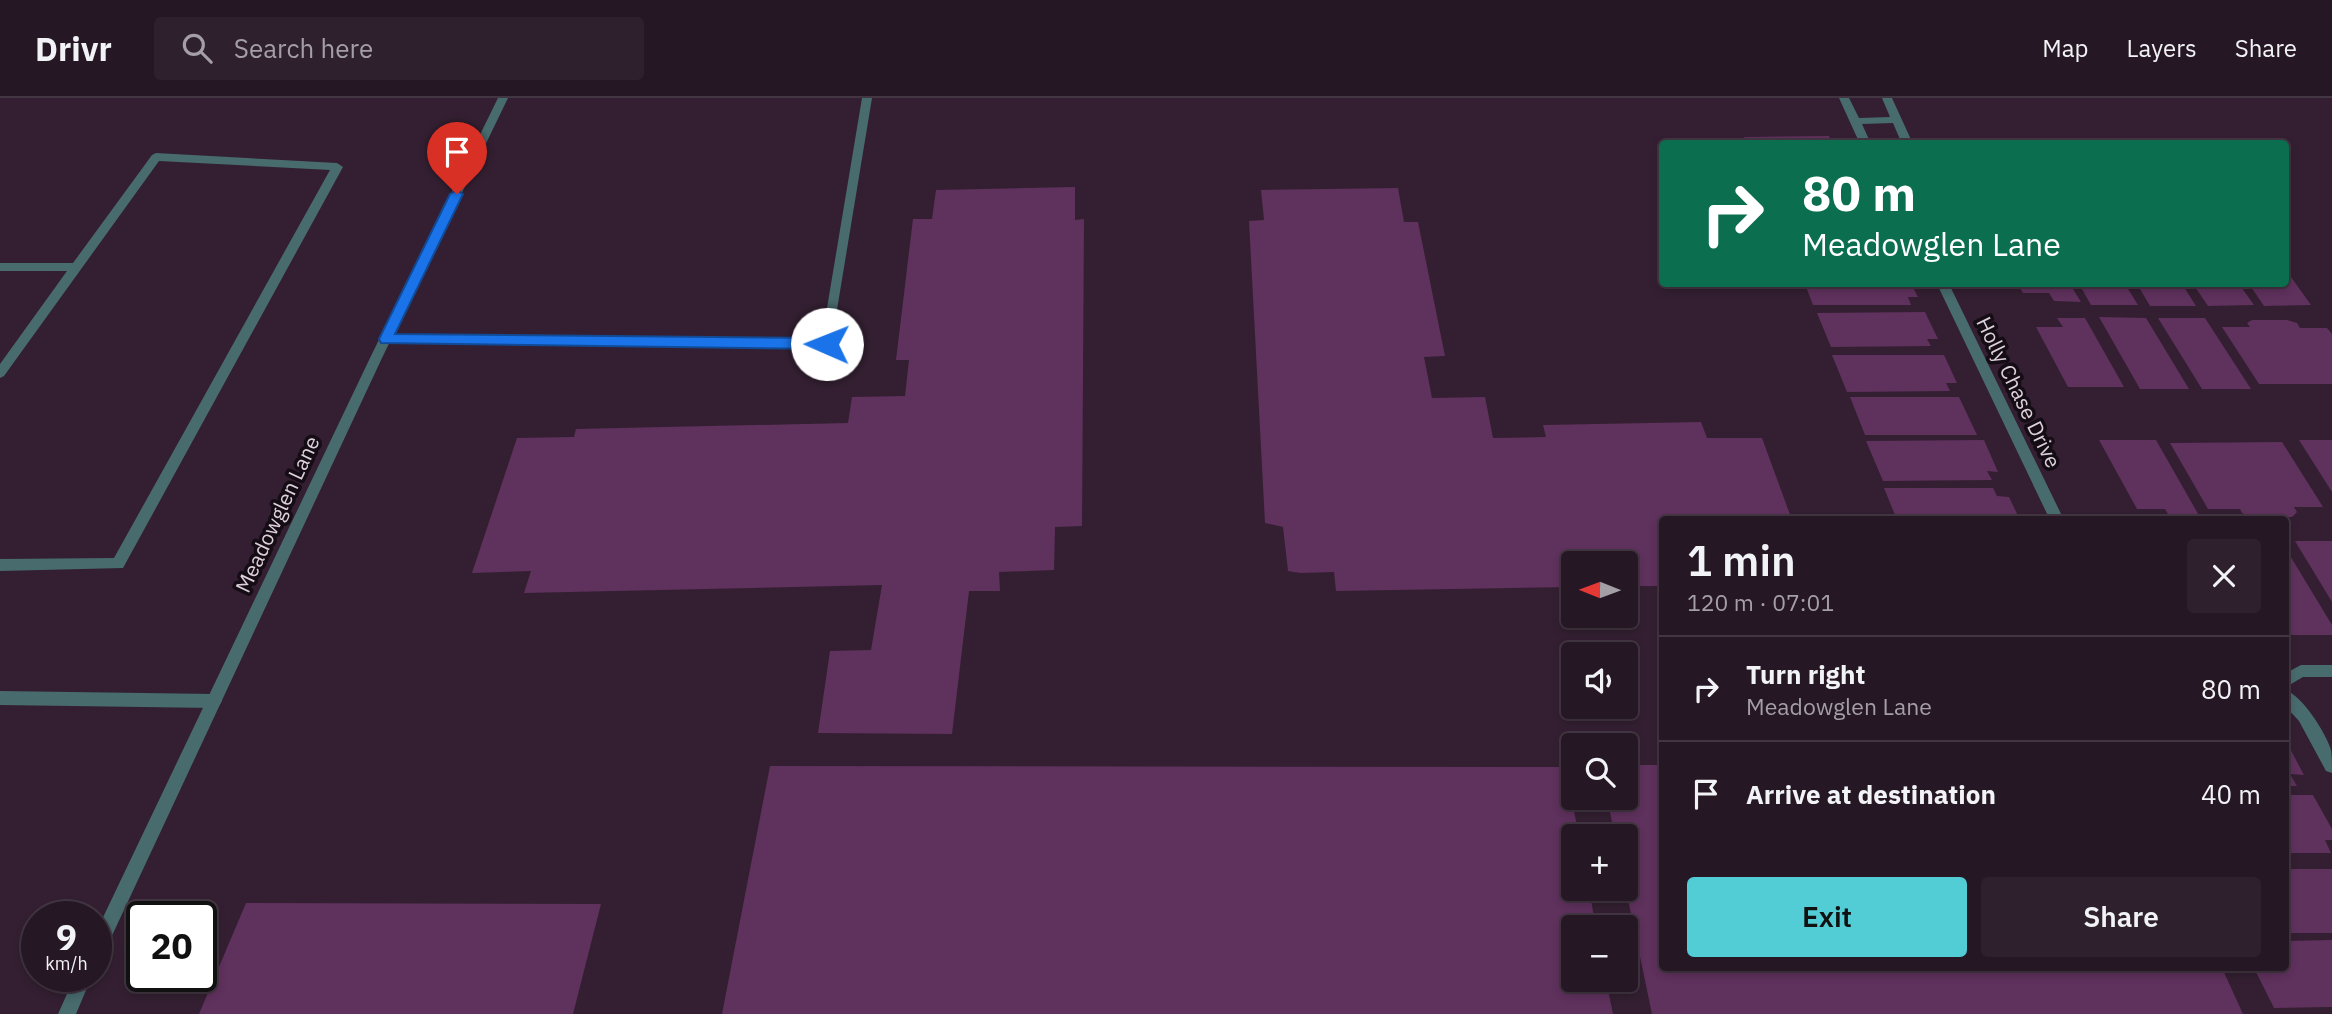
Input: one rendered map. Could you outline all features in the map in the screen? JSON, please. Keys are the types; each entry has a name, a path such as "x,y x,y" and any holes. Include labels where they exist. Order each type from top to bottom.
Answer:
{"street":[{"name":"Meadowglen Lane","path":"112,917 503,98"},
{"path":"386,339 827,344 867,98"},
{"path":"1844,98 1864,140"},
{"path":"1887,98 1907,140"},
{"path":"1855,121 1898,120"},
{"path":"0,373 156,157 337,167 118,564 0,565"},
{"path":"0,267 77,267"},
{"name":"Holly Chase Drive","path":"1944,287 2055,516"},
{"path":"2289,679 2301,671 2332,671"},
{"path":"0,698 214,701"},
{"path":"2289,701 2304,716 2332,766"},
{"path":"66,1014 76,992"}],"building":[{"path":"1829,136 1830,140 1745,140 1744,137"},
{"path":"1075,187 1075,220 1084,219 1082,526 1055,527 1054,570 999,572 1000,591 969,591 952,734 818,733 830,651 871,650 882,585 524,593 531,571 472,573 517,438 574,437 576,429 848,423 852,397 905,396 909,360 896,360 913,219 932,219 936,190"},
{"path":"1398,188 1404,222 1418,222 1445,356 1424,357 1432,398 1485,397 1493,438 1546,437 1543,425 1701,422 1707,438 1762,438 1791,516 1659,516 1659,586 1638,586 1638,551 1561,551 1561,587 1336,591 1334,572 1288,571 1283,527 1265,523 1249,221 1264,220 1261,190"},
{"path":"2289,274 2311,305 2264,306 2251,287 2289,287"},
{"path":"1806,287 1913,287 1918,297 1908,297 1911,305 1813,305"},
{"path":"2020,287 2072,287 2081,302 2054,301 2049,293 2023,293"},
{"path":"2081,287 2127,287 2138,305 2091,305"},
{"path":"2139,287 2184,287 2196,306 2150,306"},
{"path":"2195,287 2241,287 2254,305 2208,306"},
{"path":"1925,312 1938,339 1927,339 1931,346 1831,347 1817,313"},
{"path":"2099,317 2146,318 2189,389 2140,389"},
{"path":"2057,318 2085,318 2124,387 2068,387 2036,327 2063,327"},
{"path":"2158,318 2205,318 2251,389 2202,389"},
{"path":"2252,320 2287,320 2297,323 2300,328 2327,328 2332,334 2332,384 2259,384 2222,327 2250,327 2247,323"},
{"path":"1832,355 1944,355 1957,383 1946,383 1950,391 1847,392"},
{"path":"1850,397 1959,397 1977,435 1865,435"},
{"path":"1984,440 1998,472 1987,471 1992,480 1883,481 1866,441"},
{"path":"2099,440 2156,440 2199,516 2169,516 2165,509 2137,509"},
{"path":"2299,440 2332,440 2332,492"},
{"path":"2282,442 2323,507 2294,507 2297,512 2292,517 2250,516 2240,509 2208,509 2170,443"},
{"path":"1884,488 1993,488 1997,496 2009,497 2018,516 1895,516"},
{"path":"2295,541 2332,541 2332,602"},
{"path":"2289,554 2332,625 2332,635 2289,635"},
{"path":"2289,747 2304,775 2290,774 2297,786 2289,786"},
{"path":"1638,765 1659,765 1659,971 2223,971 2243,1014 1652,1014 1638,947 1638,915 1631,915 1628,901 1638,901 1638,824 1612,824 1610,810 1638,810"},
{"path":"770,766 1561,767 1561,810 1574,810 1577,824 1561,824 1561,901 1591,901 1594,915 1561,915 1561,992 1608,992 1613,1014 722,1014"},
{"path":"2289,795 2313,795 2332,829 2332,840 2325,840 2331,853 2289,853"},
{"path":"2289,869 2332,869 2332,933 2289,933"},
{"path":"246,903 601,904 573,1014 199,1014 208,992 217,992 217,971"},
{"path":"2332,940 2332,1007 2274,1008 2256,971 2289,971 2289,941"}],"route":[{"path":"457,194 386,339 827,344"}]}
